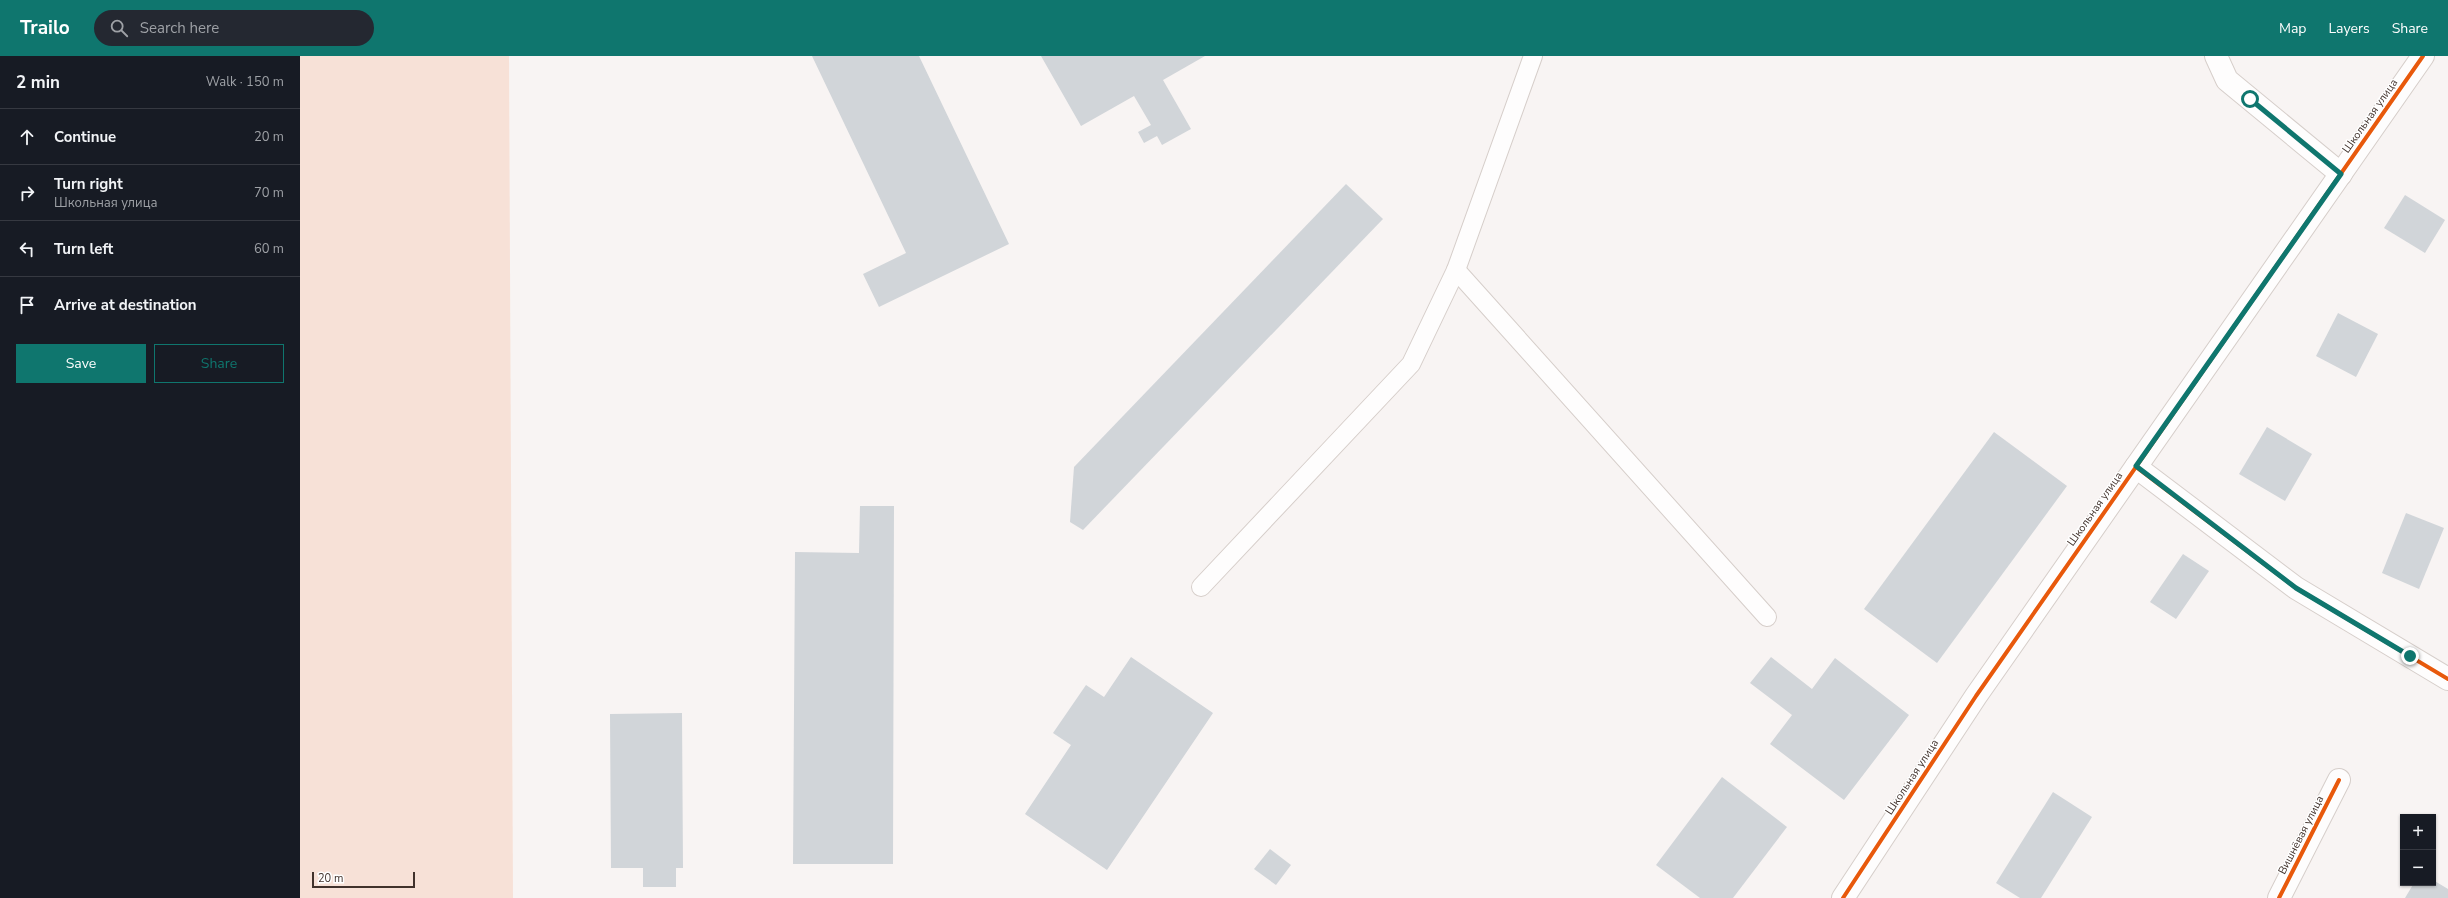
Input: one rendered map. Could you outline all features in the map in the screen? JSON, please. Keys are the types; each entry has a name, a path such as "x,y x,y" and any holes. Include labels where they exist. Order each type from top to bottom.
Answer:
{"street":[{"path":"2216,56 2227,80 2341,174"},
{"name":"Школьная улица","path":"1843,898 1976,696 2423,56"},
{"path":"2136,466 2296,588 2448,679"},
{"name":"Вишнёвая улица","path":"2279,898 2339,780"}],"lane":[{"path":"1201,587 1411,364 1456,270 1533,56"},
{"path":"1456,270 1767,617"}],"shaded area":[{"path":"300,56 509,56 513,898 300,898"}],"building":[{"path":"812,56 919,56 1009,244 879,307 863,274 906,253"},
{"path":"1041,56 1205,56 1163,80 1191,129 1162,145 1157,136 1144,143 1138,132 1151,125 1134,96 1081,126"},
{"path":"1346,184 1383,219 1083,530 1070,522 1074,467"},
{"path":"2405,195 2445,220 2425,253 2384,228"},
{"path":"2338,313 2378,334 2356,377 2316,356"},
{"path":"2267,427 2312,454 2285,501 2239,474"},
{"path":"1994,432 2067,486 1937,663 1864,609"},
{"path":"860,506 894,506 893,864 793,864 795,552 859,553"},
{"path":"2406,513 2444,528 2419,589 2382,573"},
{"path":"2183,554 2209,571 2176,619 2150,602"},
{"path":"1131,657 1213,713 1107,870 1025,814 1071,745 1053,733 1086,685 1104,697"},
{"path":"1771,657 1812,689 1835,658 1909,715 1844,800 1770,744 1792,715 1750,683"},
{"path":"682,713 683,868 676,868 676,887 643,887 643,868 611,868 610,714"},
{"path":"1722,777 1787,827 1733,898 1700,898 1656,865"},
{"path":"2053,792 2092,817 2041,898 2020,898 1996,883"},
{"path":"1270,849 1291,865 1276,885 1254,869"},
{"path":"2436,882 2448,889 2448,898 2405,898 2412,886 2436,886"}],"cycle path":[{"path":"1843,898 1976,696 2423,56"},
{"path":"2136,467 2296,588 2448,679"},
{"path":"2279,898 2339,780"}],"route":[{"path":"2250,99 2341,174 2136,466 2296,588 2410,656"}]}
